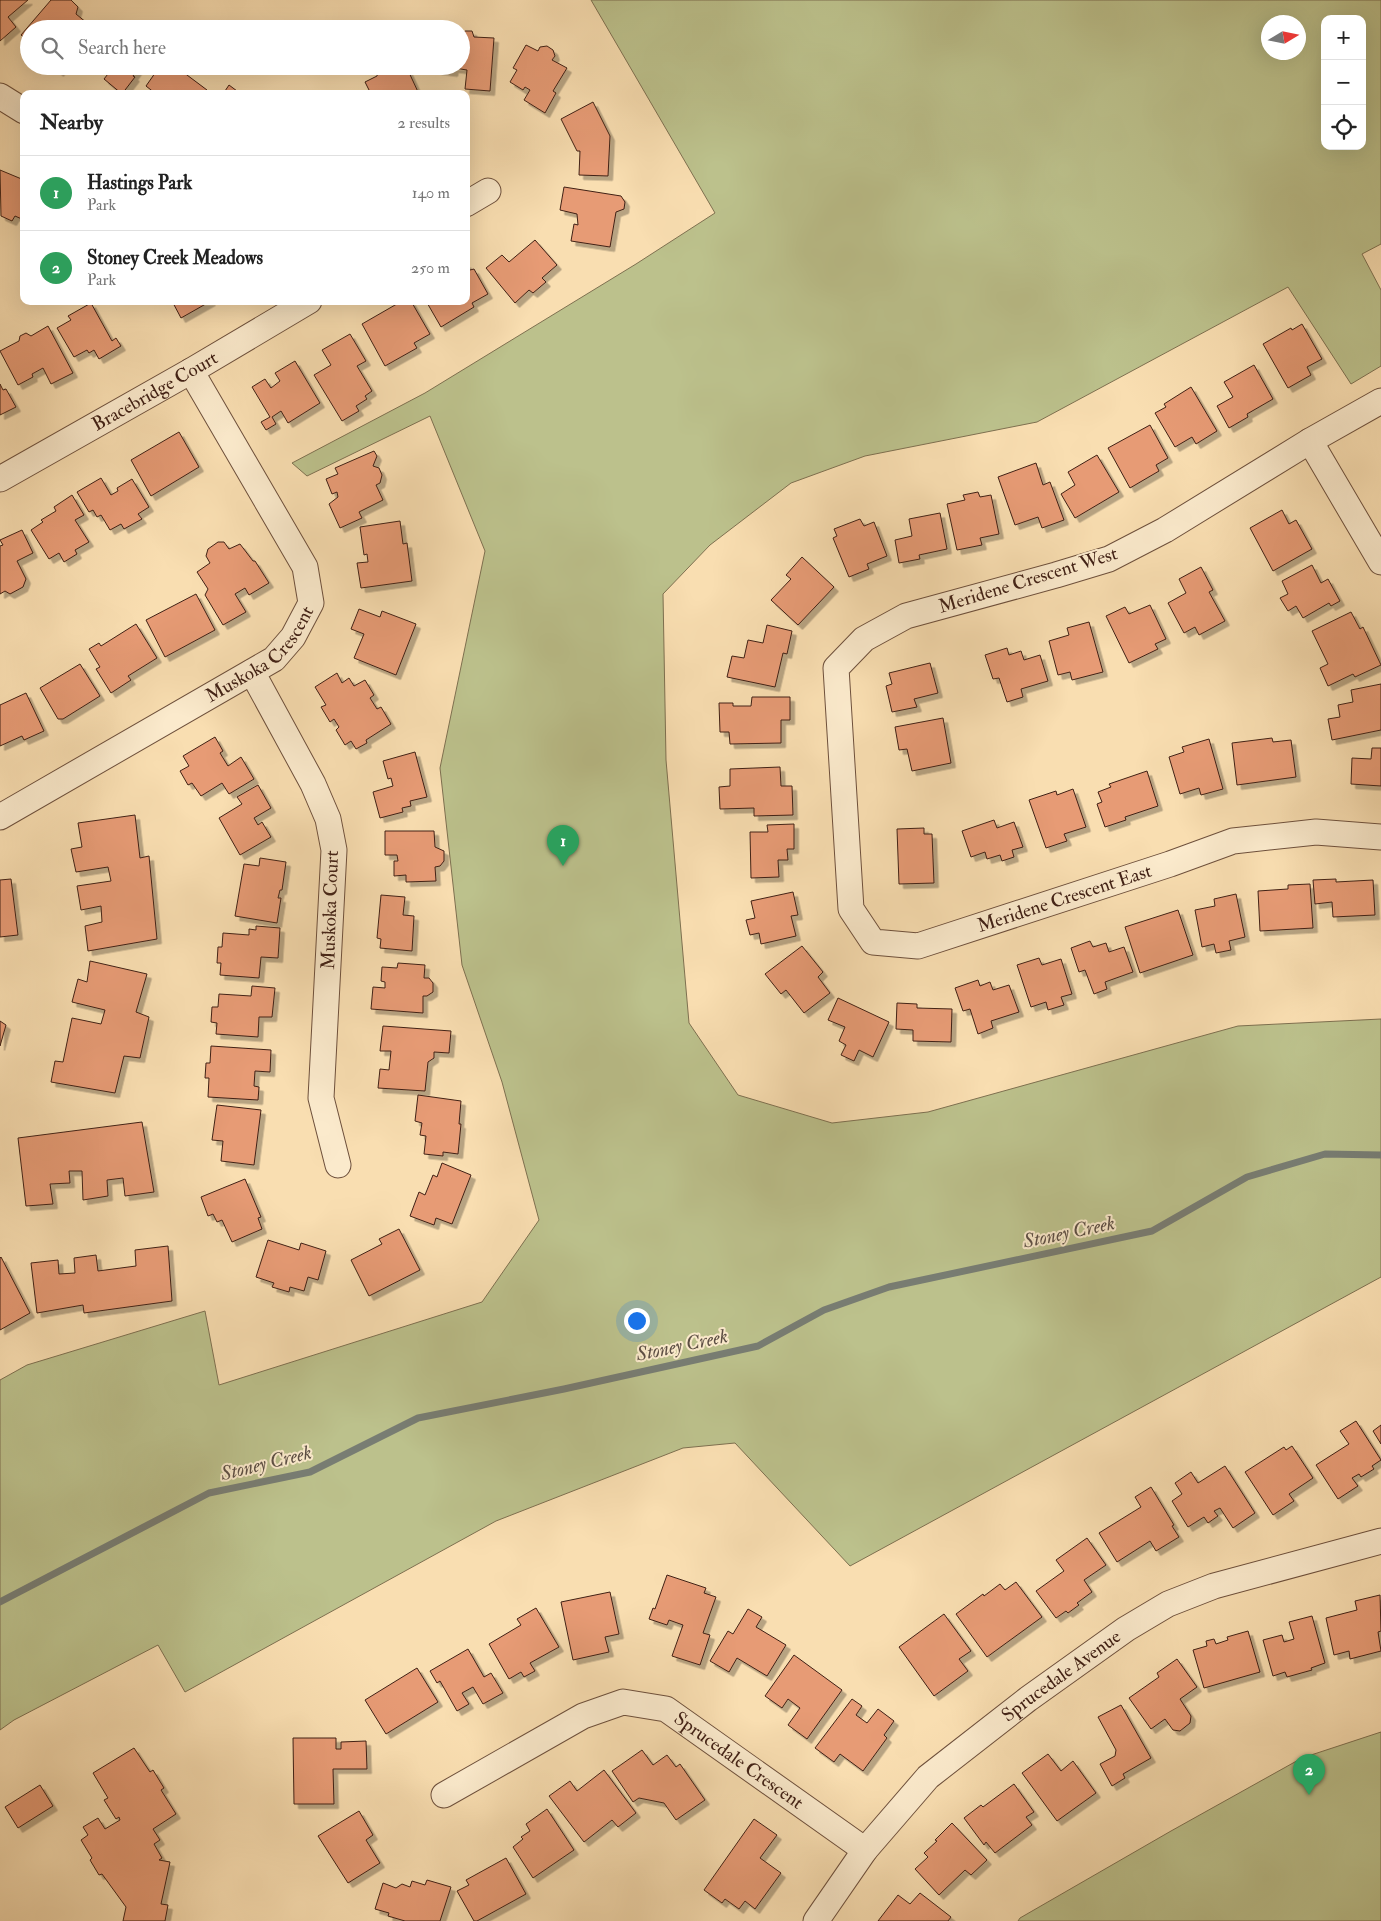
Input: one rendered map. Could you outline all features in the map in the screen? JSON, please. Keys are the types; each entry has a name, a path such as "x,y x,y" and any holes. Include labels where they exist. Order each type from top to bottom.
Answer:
{"street":[{"path":"0,96 20,108"},
{"path":"470,202 488,191"},
{"name":"Bracebridge Court","path":"0,479 191,371 295,305"},
{"name":"Muskoka Crescent","path":"0,817 274,659 293,637 311,604 304,567 191,371"},
{"name":"Meridene Crescent West","path":"846,820 836,668 864,639 906,616 1109,559 1165,530 1381,401"},
{"path":"1310,442 1381,562"},
{"name":"Muskoka Court","path":"252,672 312,784 328,818 334,850 321,1098 338,1165"},
{"name":"Meridene Crescent East","path":"846,820 851,909 873,942 918,946 1233,842 1316,832 1381,837"},
{"name":"Sprucedale Avenue","path":"816,1921 865,1850 928,1777 1028,1699 1126,1629 1168,1604 1214,1586 1381,1541"},
{"name":"Sprucedale Crescent","path":"444,1795 582,1716 623,1702 666,1710 865,1850"}],"green space":[{"path":"591,0 1381,0 1381,244 1362,254 1381,290 1381,366 1351,384 1288,287 1037,422 865,456 791,483 710,545 663,594 666,760 689,1023 738,1095 832,1123 928,1112 1238,1026 1381,1019 1381,1277 850,1566 735,1443 683,1448 496,1521 185,1692 158,1645 14,1720 0,1730 0,1380 27,1365 205,1311 219,1385 482,1302 539,1220 502,1082 462,965 440,768 485,551 430,416 307,476 292,463 425,393 636,264 715,213"},
{"path":"1381,1732 1381,1921 1018,1921 1020,1918 1171,1831 1302,1758"}],"building":[{"path":"0,0 28,0 8,17 16,27 0,41"},
{"path":"51,0 71,0 78,7 76,14 83,20 34,20"},
{"path":"470,31 472,31 474,37 494,38 490,91 465,89 466,75 470,75"},
{"path":"526,45 538,51 540,47 547,46 553,50 555,56 552,60 567,68 553,91 556,93 545,113 524,100 530,90 525,87 523,90 510,82 517,70 513,68"},
{"path":"107,75 134,75 135,77 125,90 117,90 104,79"},
{"path":"154,75 187,75 207,90 151,90 146,86"},
{"path":"410,75 417,90 369,90 365,82 377,76"},
{"path":"229,85 236,90 226,90"},
{"path":"593,102 610,136 608,176 579,175 580,151 577,151 561,119"},
{"path":"0,170 20,178 20,218 15,216 12,221 1,216"},
{"path":"564,187 621,196 625,202 624,209 616,212 610,247 571,241 574,224 578,225 577,214 560,210"},
{"path":"535,240 557,265 542,278 546,282 533,293 529,290 515,303 486,268 502,255 509,262"},
{"path":"474,269 488,294 472,303 474,307 441,327 428,305 470,305 470,270"},
{"path":"87,305 92,305 112,341 116,338 121,346 99,359 94,350 89,353 87,350 74,357 57,328 71,320 68,316"},
{"path":"174,305 204,305 181,318"},
{"path":"395,305 413,305 430,334 414,343 417,348 385,366 362,324"},
{"path":"1302,324 1322,359 1307,367 1311,375 1288,388 1263,344"},
{"path":"48,326 73,373 51,384 43,368 32,374 33,377 18,385 0,351 19,341 20,336 26,333 31,336"},
{"path":"350,334 366,361 357,366 372,391 365,396 367,399 356,406 359,411 342,421 314,375 331,365 322,350"},
{"path":"295,361 320,403 288,423 281,411 272,417 276,424 266,430 261,422 270,417 252,387 265,379 271,388 280,381 275,373"},
{"path":"1254,365 1273,399 1247,414 1248,417 1229,428 1217,406 1233,397 1224,382"},
{"path":"0,384 3,390 6,389 16,407 0,415"},
{"path":"1191,387 1217,431 1196,444 1192,437 1175,447 1155,413 1166,407 1164,404"},
{"path":"1150,425 1168,458 1156,465 1159,471 1130,488 1108,448"},
{"path":"179,432 199,467 151,496 131,460"},
{"path":"374,451 377,456 373,466 379,468 382,475 380,483 376,485 383,500 359,512 362,518 340,528 329,504 338,497 337,492 332,494 326,479 338,474 335,468"},
{"path":"1097,455 1119,492 1075,518 1061,494 1075,485 1068,472"},
{"path":"1036,463 1043,485 1050,482 1064,520 1042,528 1038,517 1015,525 998,477"},
{"path":"101,478 111,495 118,491 117,488 132,479 149,507 138,514 142,519 124,529 121,524 110,530 101,515 97,517 93,510 89,512 77,492"},
{"path":"978,492 980,497 991,495 999,534 980,538 982,545 957,550 947,504 965,500 963,495"},
{"path":"72,495 84,515 75,520 89,542 75,550 77,554 64,562 59,553 49,559 31,530 43,522 41,520 56,511 54,507"},
{"path":"1282,510 1289,524 1296,520 1312,549 1273,571 1250,528"},
{"path":"940,513 947,549 919,555 920,559 899,563 895,540 912,536 909,519"},
{"path":"860,519 864,526 874,522 887,556 867,564 869,569 849,577 833,538 837,536 834,529"},
{"path":"400,521 403,544 407,543 412,581 361,588 357,563 368,562 367,554 364,555 360,527"},
{"path":"22,530 33,553 17,561 26,579 23,587 10,594 5,591 0,594 0,546 3,545 0,540"},
{"path":"218,542 224,542 229,549 240,544 255,561 269,583 249,595 245,588 235,594 246,612 223,625 205,595 208,589 197,572 210,563 206,556 208,549"},
{"path":"802,557 834,587 798,625 771,600 791,579 786,575"},
{"path":"1312,565 1321,583 1328,579 1340,601 1331,606 1329,603 1303,618 1296,606 1288,611 1280,598 1288,594 1282,581"},
{"path":"1201,567 1213,590 1209,592 1225,621 1199,635 1195,627 1184,633 1168,603 1186,593 1179,579"},
{"path":"196,594 215,630 165,657 146,620"},
{"path":"1150,605 1166,639 1155,644 1158,649 1129,663 1106,616 1125,607 1129,614"},
{"path":"359,609 380,617 382,611 416,624 396,675 354,658 364,634 351,629"},
{"path":"1351,612 1360,629 1363,627 1381,665 1355,677 1353,674 1328,686 1320,668 1328,664 1312,631"},
{"path":"1089,622 1103,672 1072,680 1070,672 1058,675 1049,641 1069,635 1067,628"},
{"path":"136,624 157,658 128,676 131,680 111,693 96,669 100,667 89,649 99,643 101,646"},
{"path":"767,625 792,631 787,654 783,653 775,687 727,677 732,656 744,658 748,640 763,643"},
{"path":"1007,648 1009,655 1021,651 1024,660 1040,655 1048,681 1021,689 1023,697 1007,702 999,678 993,679 985,655"},
{"path":"930,663 938,693 914,699 917,707 892,712 886,686 892,684 889,673"},
{"path":"80,664 100,696 63,719 58,719 40,688"},
{"path":"337,673 342,683 349,678 354,686 365,680 374,695 370,698 377,709 381,707 391,724 366,740 367,743 356,749 351,741 345,745 336,730 339,727 334,719 330,722 321,707 326,705 315,687"},
{"path":"1381,684 1381,730 1332,740 1328,719 1340,717 1338,705 1353,702 1351,690"},
{"path":"26,693 44,731 24,740 22,736 0,746 0,705"},
{"path":"752,697 790,697 790,720 781,720 781,743 730,744 729,732 720,732 719,703 733,703 733,706 751,706"},
{"path":"943,718 951,763 912,771 907,749 899,750 895,727"},
{"path":"215,737 223,751 220,753 228,766 241,757 254,779 229,794 222,783 201,796 192,783 188,785 180,771 189,766 183,756"},
{"path":"1272,738 1273,742 1291,740 1296,777 1237,785 1232,743"},
{"path":"1209,739 1223,789 1201,795 1199,788 1180,794 1169,757 1184,752 1182,747"},
{"path":"1372,748 1381,748 1381,786 1351,784 1352,758 1371,759"},
{"path":"415,752 427,797 410,801 411,806 402,808 403,812 380,818 373,792 393,786 391,778 388,779 383,761"},
{"path":"780,767 781,786 792,786 793,815 754,816 754,808 720,809 719,787 730,786 730,769"},
{"path":"1147,771 1158,806 1125,817 1126,820 1105,827 1097,804 1102,802 1098,792 1111,787 1109,784"},
{"path":"258,785 271,808 254,818 258,825 262,822 271,837 240,855 219,818 242,804 237,797"},
{"path":"1073,789 1086,827 1064,834 1067,841 1046,848 1029,800 1056,791 1057,795"},
{"path":"135,815 140,858 149,856 157,939 88,951 85,926 102,922 101,906 81,910 77,886 111,881 108,867 76,872 71,849 82,847 78,823"},
{"path":"994,820 997,828 1014,822 1023,847 1012,850 1014,857 1002,861 1000,855 987,859 985,852 971,857 962,831"},
{"path":"794,824 794,849 787,849 788,860 778,860 779,877 751,878 750,832 768,832 767,825"},
{"path":"924,828 924,834 932,834 934,883 899,884 897,829"},
{"path":"385,831 434,831 435,847 444,851 444,861 440,866 435,867 436,881 406,882 406,875 394,876 394,861 398,861 397,855 385,855"},
{"path":"260,858 286,862 282,890 280,890 278,898 281,898 277,923 235,916 244,864 259,866"},
{"path":"11,879 18,935 0,937 0,880"},
{"path":"1336,879 1336,882 1373,880 1375,915 1333,917 1332,902 1315,904 1313,880"},
{"path":"1310,884 1313,928 1260,931 1258,891 1288,889 1288,885"},
{"path":"793,892 798,915 791,916 796,936 761,944 759,933 750,935 746,920 755,918 751,901"},
{"path":"1236,894 1245,937 1229,941 1231,950 1216,953 1214,944 1202,947 1195,910 1215,906 1214,899"},
{"path":"381,895 405,897 403,915 414,916 412,951 380,948 381,939 377,938"},
{"path":"1178,910 1193,955 1140,973 1125,927"},
{"path":"256,926 280,928 278,958 261,957 259,978 220,975 221,963 217,963 218,947 222,947 223,933 249,935 249,929 256,930"},
{"path":"1090,941 1093,947 1106,943 1109,952 1124,947 1133,972 1105,982 1107,989 1094,994 1085,970 1079,972 1071,948"},
{"path":"802,946 823,972 818,977 830,993 804,1013 786,990 781,994 765,974"},
{"path":"1039,958 1042,965 1061,959 1072,994 1061,997 1064,1005 1048,1010 1046,1002 1031,1007 1017,965"},
{"path":"90,961 147,974 136,1012 149,1017 140,1058 124,1056 115,1093 51,1082 55,1061 63,1062 72,1018 101,1024 105,1010 72,1002 78,979 87,982"},
{"path":"398,963 425,965 424,978 429,978 433,983 433,992 423,996 423,1013 371,1009 373,987 385,988 385,982 381,981 382,967 397,968"},
{"path":"978,980 980,986 990,982 993,990 1009,985 1019,1012 991,1021 993,1028 978,1034 970,1009 963,1011 955,988"},
{"path":"252,986 275,988 272,1017 259,1017 258,1037 216,1034 217,1023 211,1022 212,1007 218,1007 219,994 251,996"},
{"path":"838,998 889,1022 873,1057 859,1050 854,1061 841,1055 846,1045 839,1041 845,1027 828,1020"},
{"path":"897,1003 917,1004 917,1008 952,1009 951,1042 913,1041 913,1030 896,1029"},
{"path":"0,1021 6,1025 0,1046"},
{"path":"383,1026 451,1031 449,1053 434,1052 434,1058 428,1062 425,1091 378,1088 380,1069 389,1070 391,1051 380,1051"},
{"path":"211,1046 271,1050 270,1072 255,1071 254,1086 259,1087 258,1100 208,1097 209,1078 205,1078 206,1063 210,1063"},
{"path":"418,1095 461,1101 458,1154 443,1152 443,1156 424,1154 426,1136 420,1135 422,1123 415,1121"},
{"path":"217,1105 261,1110 254,1165 221,1161 223,1141 212,1140"},
{"path":"142,1122 154,1192 125,1196 123,1178 107,1180 108,1196 83,1200 82,1171 69,1171 70,1183 50,1184 53,1204 26,1206 18,1138"},
{"path":"442,1163 471,1175 452,1224 436,1218 434,1225 410,1216 419,1192 425,1195 433,1175 437,1177"},
{"path":"245,1179 261,1217 258,1218 262,1229 232,1242 222,1220 217,1222 213,1214 208,1216 201,1197"},
{"path":"399,1229 420,1270 369,1296 351,1260 382,1244 379,1239"},
{"path":"268,1240 299,1250 301,1243 326,1251 318,1280 308,1277 304,1291 290,1287 289,1292 272,1287 274,1283 256,1277"},
{"path":"168,1246 172,1301 84,1313 83,1305 37,1313 31,1263 58,1260 59,1274 75,1273 74,1258 96,1255 98,1271 136,1266 135,1250"},
{"path":"0,1258 30,1313 0,1330"},
{"path":"1356,1421 1381,1460 1372,1466 1374,1469 1361,1477 1359,1474 1352,1478 1358,1486 1338,1499 1316,1465 1349,1444 1340,1431"},
{"path":"1381,1425 1381,1444 1373,1431"},
{"path":"1292,1446 1313,1478 1289,1494 1294,1501 1273,1515 1245,1472 1284,1447 1286,1450"},
{"path":"1225,1466 1255,1513 1233,1528 1220,1508 1214,1511 1218,1516 1208,1523 1204,1517 1188,1527 1172,1501 1182,1494 1175,1483 1191,1472 1198,1483"},
{"path":"1151,1487 1174,1525 1172,1526 1179,1537 1156,1551 1150,1541 1117,1562 1099,1533 1141,1507 1135,1497"},
{"path":"1087,1538 1106,1565 1084,1580 1092,1592 1077,1603 1079,1605 1068,1613 1066,1611 1056,1618 1036,1591 1064,1571 1056,1560"},
{"path":"667,1575 706,1588 704,1593 716,1597 703,1633 710,1635 700,1665 672,1656 683,1625 669,1620 667,1625 649,1619 653,1608 655,1609"},
{"path":"1016,1582 1042,1617 987,1657 956,1614 1000,1584 1005,1590"},
{"path":"610,1592 619,1634 605,1637 609,1652 573,1660 561,1602"},
{"path":"1380,1595 1381,1631 1378,1632 1381,1651 1350,1659 1349,1651 1334,1655 1326,1618 1357,1610 1355,1601"},
{"path":"536,1608 559,1647 530,1663 535,1671 524,1677 521,1672 509,1679 489,1644 521,1625 517,1619"},
{"path":"748,1609 762,1617 756,1627 786,1645 767,1676 737,1658 729,1672 710,1661 728,1631 733,1634"},
{"path":"944,1614 971,1651 959,1659 968,1671 934,1696 899,1647"},
{"path":"1312,1616 1325,1663 1311,1668 1312,1670 1287,1677 1285,1672 1273,1676 1263,1640 1282,1635 1284,1642 1294,1639 1289,1622"},
{"path":"1248,1631 1260,1672 1204,1688 1193,1650 1207,1646 1206,1641 1214,1639 1216,1644 1228,1640 1227,1637"},
{"path":"468,1649 484,1677 491,1673 503,1693 483,1704 473,1687 462,1693 469,1704 457,1711 440,1681 437,1683 430,1671"},
{"path":"794,1655 842,1690 807,1739 788,1725 800,1708 788,1699 782,1708 765,1696"},
{"path":"1177,1659 1197,1687 1180,1699 1191,1716 1190,1723 1180,1731 1173,1730 1165,1719 1151,1729 1129,1698 1159,1677 1157,1673"},
{"path":"417,1668 438,1702 386,1734 365,1700"},
{"path":"852,1699 862,1706 856,1715 867,1723 878,1709 894,1721 884,1735 887,1738 863,1771 840,1754 834,1762 815,1748"},
{"path":"1121,1705 1151,1758 1123,1774 1125,1778 1112,1786 1100,1764 1115,1756 1116,1750 1098,1717"},
{"path":"293,1738 336,1738 336,1749 341,1749 341,1742 366,1741 367,1769 333,1769 334,1804 294,1804"},
{"path":"134,1748 150,1772 153,1770 164,1788 161,1790 176,1814 153,1829 160,1840 154,1844 162,1858 159,1860 170,1862 161,1904 168,1905 165,1921 123,1921 126,1907 102,1874 99,1875 90,1860 92,1858 81,1840 88,1835 83,1827 98,1818 105,1829 120,1820 119,1817 116,1819 104,1800 108,1798 93,1773"},
{"path":"642,1750 653,1765 667,1755 676,1767 680,1764 705,1800 676,1820 664,1803 639,1798 633,1802 612,1771"},
{"path":"1048,1754 1061,1771 1073,1761 1096,1793 1057,1821 1022,1773"},
{"path":"604,1770 636,1813 618,1827 612,1820 584,1842 549,1796 570,1781 577,1791"},
{"path":"1014,1784 1034,1812 1026,1817 1032,1825 995,1853 986,1842 984,1845 964,1818 981,1805 983,1807"},
{"path":"40,1785 53,1806 18,1828 5,1807"},
{"path":"547,1809 574,1850 533,1878 513,1847 523,1839 521,1837 530,1831 526,1824"},
{"path":"359,1811 373,1835 366,1840 380,1863 348,1883 318,1836"},
{"path":"754,1819 777,1835 760,1858 781,1873 755,1909 745,1901 739,1909 725,1899 722,1903 704,1890"},
{"path":"952,1823 987,1860 971,1875 965,1870 939,1895 915,1869 928,1857 924,1853"},
{"path":"506,1858 526,1894 474,1921 457,1891 469,1885 466,1880"},
{"path":"427,1880 451,1887 440,1921 405,1921 388,1916 389,1913 375,1909 383,1883 396,1888 402,1884 410,1887 412,1881 425,1885"},
{"path":"920,1893 951,1917 948,1921 878,1921 898,1895 910,1904"}],"waterway":[{"name":"Stoney Creek","path":"0,1602 209,1493 310,1472 418,1418 564,1389 758,1346 824,1310 889,1287 1152,1231 1247,1177 1325,1154 1381,1155"}],"place":[{"name":"Hastings Park","path":"563,866"},
{"name":"Stoney Creek Meadows","path":"1309,1795"}]}
